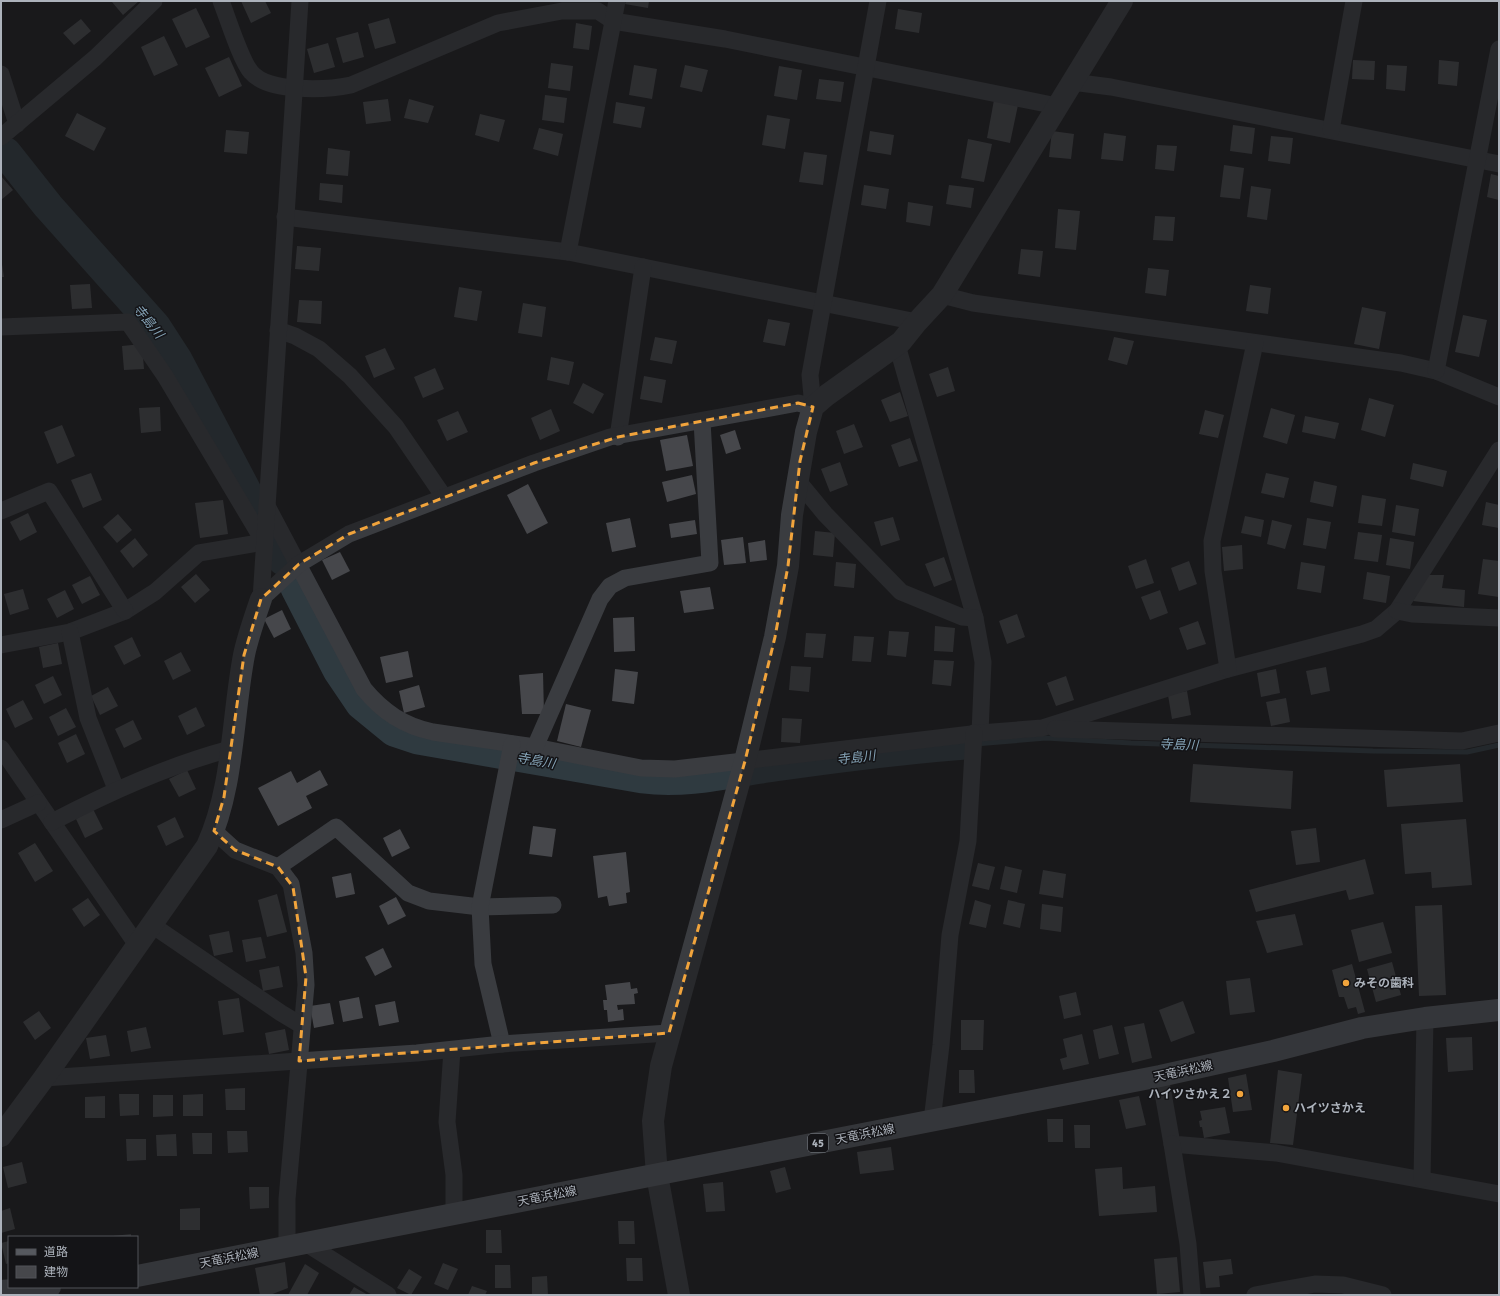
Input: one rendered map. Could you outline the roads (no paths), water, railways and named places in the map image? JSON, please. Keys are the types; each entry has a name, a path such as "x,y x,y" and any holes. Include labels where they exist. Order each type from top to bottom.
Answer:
{"main road":[{"name":"天竜浜松線","path":"138,1276 1160,1076 1273,1051 1362,1028 1425,1018 1499,1010"},
{"path":"1,1291 38,1288"}],"street":[{"path":"1,137 96,58 154,1"},
{"path":"221,1 251,72 266,82 294,88 330,89 351,85 498,23 562,10 598,11 613,21 725,39 865,66 1057,106"},
{"path":"1,1136 44,1078 200,858 214,831 224,797 244,655 261,599 300,1"},
{"path":"568,252 617,1"},
{"path":"679,1295 657,1175 654,1121 661,1066 743,767 780,611 788,566 797,480 806,432 813,407 810,375 878,1"},
{"path":"813,407 832,391 897,345 942,295 1122,1"},
{"path":"1331,130 1354,1"},
{"path":"1436,371 1476,159 1499,49"},
{"path":"1,74 18,124"},
{"path":"1072,82 1111,87 1499,164"},
{"path":"285,217 568,252 917,322"},
{"path":"618,436 643,267"},
{"path":"942,295 973,303 1401,363 1436,371 1499,397"},
{"path":"1,327 128,322 165,376 264,542"},
{"path":"278,330 295,336 319,349 350,376 396,428 444,497"},
{"path":"1228,669 1213,571 1212,541 1255,343"},
{"path":"897,345 975,618 984,662 975,738 968,841 950,935 941,1046 932,1121"},
{"path":"261,599 299,564 349,534 534,463 610,437 798,403 813,407"},
{"path":"535,747 600,599 610,586 625,578 710,563 702,421"},
{"path":"267,506 299,564 353,670 364,689 386,712 419,729 511,751 535,747 648,768 743,767 975,738 1042,728 1228,669 1362,634 1376,628 1397,611 1499,450"},
{"path":"797,480 825,514 901,592 962,617 975,618"},
{"path":"1,511 49,492 125,611"},
{"path":"1,645 70,632 125,611 156,592 199,553 264,542"},
{"path":"1397,611 1412,614 1499,618"},
{"path":"70,632 88,718 116,789"},
{"path":"1042,728 1064,730 1462,741 1499,733"},
{"path":"1,748 137,945"},
{"path":"52,822 116,789 202,757 230,749"},
{"path":"502,1044 483,964 480,907 511,751"},
{"path":"1,820 38,803"},
{"path":"278,867 336,827 408,893 429,901 480,907 553,905"},
{"path":"214,831 236,850 278,867 293,887 304,953 306,985 301,1025 287,1199 296,1244 388,1295"},
{"path":"152,925 301,1025"},
{"path":"1422,1179 1425,1018"},
{"path":"44,1078 452,1050 502,1044 669,1033"},
{"path":"452,1050 447,1122 454,1175 454,1214"},
{"path":"1160,1076 1188,1244 1192,1295"},
{"path":"1172,1144 1276,1154 1499,1194"},
{"path":"1255,1295 1315,1284 1343,1285 1383,1295"}],"waterway":[{"name":"寺島川","path":"6,153 48,206 155,326 177,360 257,512"},
{"name":"寺島川","path":"272,540 283,560"},
{"name":"寺島川","path":"296,588 338,670 361,704 394,731 418,739 643,778 676,780 846,756 965,744"},
{"name":"寺島川","path":"975,744 1046,738 1131,743 1373,751 1467,752 1499,745"}],"place":[{"name":"みその歯科","path":"1346,983"},
{"name":"ハイツさかえ２","path":"1240,1094"},
{"name":"ハイツさかえ","path":"1286,1108"}]}
